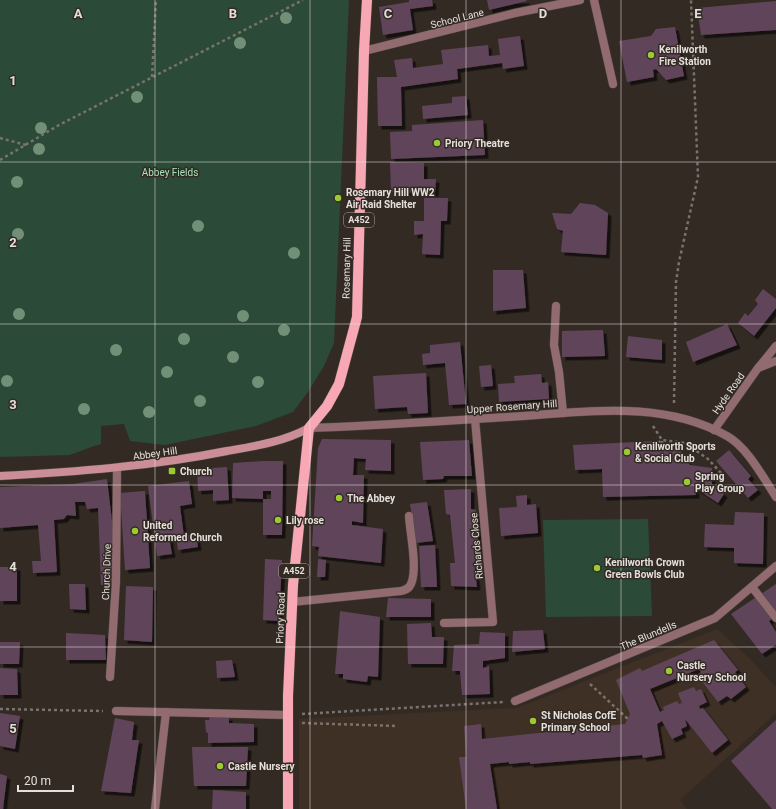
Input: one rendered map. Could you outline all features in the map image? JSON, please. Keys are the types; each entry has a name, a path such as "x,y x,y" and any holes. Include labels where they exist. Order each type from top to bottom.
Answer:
{"main road":[{"name":"Rosemary Hill","path":"308,428 327,406 339,384 357,316 364,51 367,0"},
{"name":"Abbey Hill","path":"0,476 117,469 189,459 274,442 292,437 308,428"},
{"name":"Priory Road","path":"288,809 288,719 292,602 303,466 308,428"}],"street":[{"name":"School Lane","path":"364,51 515,13 580,0"},
{"path":"594,0 613,84"},
{"path":"556,306 554,345 559,372 563,413"},
{"name":"Hyde Road","path":"714,430 758,368 776,346"},
{"name":"Hyde Road","path":"758,368 776,361"},
{"name":"Upper Rosemary Hill","path":"308,428 369,426 607,410 645,412 674,416 690,419 728,437 739,446 753,462 776,496"},
{"name":"Richards Close","path":"444,623 493,622 475,419"},
{"name":"Church Drive","path":"110,677 116,581 117,469"},
{"path":"292,602 401,591 407,589 410,585 413,572 409,516"},
{"name":"The Blundells","path":"515,701 715,618 776,566"},
{"path":"752,587 776,618"},
{"path":"116,711 166,712 288,719"},
{"path":"155,809 166,712"}],"path":[{"path":"152,78 156,0"},
{"path":"0,160 59,125 303,0"},
{"path":"674,416 676,282 698,177 691,0"},
{"path":"0,138 26,145"},
{"path":"645,412 662,440 662,445"},
{"path":"658,443 662,440 686,443 708,459 721,473 712,480"},
{"path":"579,675 628,719"},
{"path":"288,719 515,701"},
{"path":"0,709 116,711"},
{"path":"288,719 397,726"}],"shaded area":[{"name":"St Nicholas CofE Primary School","path":"717,629 749,658 776,687 776,713 680,800 687,809 299,809 299,719 517,708"}],"green space":[{"name":"Abbey Fields","path":"0,0 349,0 334,343 324,366 308,392 293,412 256,426 165,445 130,441 124,424 101,426 101,444 73,454 0,457"},
{"name":"Kenilworth Crown Green Bowls Club","path":"648,519 652,616 546,617 543,520"}],"building":[{"path":"409,0 432,0 433,6 410,9 413,30 383,35 379,7 409,2"},
{"path":"487,0 526,0 527,1 489,10"},
{"path":"776,1 776,30 701,35 697,8"},
{"name":"Kenilworth Fire Station","path":"675,27 684,76 666,80 656,69 653,70 654,77 627,82 619,41 651,36 656,29"},
{"path":"520,36 524,66 503,69 502,63 457,69 458,79 401,87 402,126 378,126 377,77 397,77 394,60 412,58 413,68 443,64 441,50 488,45 489,56 500,55 498,39"},
{"path":"466,96 468,115 423,119 422,106 452,103 452,97"},
{"name":"Priory Theatre","path":"483,120 485,155 391,159 390,132 412,131 412,125"},
{"path":"390,162 424,163 424,179 436,179 435,193 391,192"},
{"path":"424,198 448,198 447,221 441,221 440,255 422,254 423,234 414,235 414,221 424,221"},
{"path":"580,203 595,205 608,213 606,255 561,252 563,231 557,229 552,213 571,214"},
{"path":"493,270 523,270 526,308 493,311"},
{"path":"763,289 776,299 776,308 754,336 738,323 745,313 748,316 758,304 755,300"},
{"path":"727,324 737,345 693,362 686,342"},
{"path":"603,330 605,356 562,357 562,331"},
{"path":"628,336 662,340 662,360 626,357"},
{"path":"460,342 466,404 449,405 445,363 423,365 422,354 430,353 430,345"},
{"path":"491,365 493,386 481,387 479,366"},
{"path":"426,373 428,413 408,414 407,407 375,409 373,376"},
{"path":"541,374 542,383 548,382 549,399 499,402 498,384 515,383 514,376"},
{"name":"The Abbey","path":"322,439 391,440 391,471 365,470 366,459 354,458 353,475 364,475 363,523 352,521 352,525 383,529 381,563 318,556 319,547 312,546 318,448"},
{"path":"469,440 472,476 444,476 443,479 423,480 420,442"},
{"path":"658,441 658,445 677,448 685,456 690,465 712,468 712,484 724,494 718,503 695,488 696,495 603,497 602,469 575,470 573,445"},
{"path":"729,450 751,476 748,479 758,490 748,498 716,461"},
{"path":"283,461 282,535 263,535 263,499 232,498 233,463","holes":["263,491 271,491 271,499 263,499"]},
{"path":"227,467 229,500 213,501 213,490 198,491 197,469"},
{"path":"107,479 112,521 115,585 101,585 98,508 87,509 85,502 75,502 76,516 67,515 64,519 54,520 57,572 33,573 32,561 41,561 38,525 0,528 0,487 73,484"},
{"path":"189,481 192,504 180,506 184,536 196,534 198,547 178,550 176,536 169,537 172,554 157,556 148,486"},
{"path":"471,489 471,509 476,510 479,561 474,562 477,587 451,586 450,563 455,563 450,515 446,514 444,490"},
{"name":"United Reformed Church","path":"145,491 150,568 125,570 120,493"},
{"path":"527,495 527,505 536,504 538,533 501,536 499,508 517,507 516,496"},
{"path":"427,502 433,541 416,543 410,504"},
{"path":"735,512 764,513 763,564 734,563 734,548 704,547 705,524 734,525"},
{"path":"435,545 437,587 421,587 419,546"},
{"path":"265,559 282,560 279,621 263,620"},
{"path":"318,559 326,560 325,577 317,577"},
{"path":"0,567 17,567 17,601 0,601"},
{"path":"69,584 85,584 86,610 70,609"},
{"path":"776,584 776,616 769,621 776,632 776,645 762,654 731,614"},
{"path":"126,586 153,587 152,642 124,640"},
{"path":"388,598 431,599 431,617 386,617"},
{"path":"340,611 380,617 378,677 368,676 367,682 343,679 343,674 335,674"},
{"path":"431,623 432,637 444,637 443,664 408,664 407,624"},
{"path":"543,630 545,649 512,652 513,631"},
{"path":"480,632 505,633 505,658 483,661 483,668 489,666 490,694 462,695 460,671 452,671 454,645 479,644"},
{"path":"66,633 105,635 106,660 66,660"},
{"path":"714,640 738,670 735,672 746,687 731,699 727,696 718,702 697,675 701,672 699,669 650,689 660,712 664,710 663,707 677,701 679,704 682,703 678,693 694,687 696,691 701,689 707,702 699,706 700,709 703,708 728,740 712,753 685,719 687,726 681,729 683,734 672,739 662,721 657,724 662,755 643,758 642,755 530,764 530,762 509,764 509,762 490,764 497,809 466,809 459,757 466,757 464,726 481,724 482,739 625,724 630,714 616,680 640,668 642,671"},
{"path":"0,642 20,642 19,664 0,664"},
{"path":"232,660 235,677 217,678 216,661"},
{"path":"0,668 17,669 18,695 0,695"},
{"path":"0,713 20,716 15,749 0,746"},
{"path":"210,716 229,717 229,723 254,724 254,742 208,743 208,733 206,732 205,720 209,720"},
{"path":"115,718 134,722 132,740 139,740 131,793 101,791"},
{"path":"776,720 776,809 772,809 731,761"},
{"name":"Castle Nursery","path":"192,747 248,747 246,786 194,786"},
{"path":"0,774 7,776 3,809 0,809"},
{"path":"213,790 246,792 246,809 212,809"}],"place":[{"name":"Kenilworth Fire Station","path":"651,55"},
{"name":"Priory Theatre","path":"437,143"},
{"name":"Rosemary Hill WW2 Air Raid Shelter","path":"338,198"},
{"name":"Kenilworth Sports & Social Club","path":"627,452"},
{"name":"Church","path":"172,471"},
{"name":"Spring Play Group","path":"687,482"},
{"name":"The Abbey","path":"339,498"},
{"name":"Lily rose","path":"278,520"},
{"name":"United Reformed Church","path":"135,531"},
{"name":"Kenilworth Crown Green Bowls Club","path":"597,568"},
{"name":"Castle Nursery School","path":"669,671"},
{"name":"St Nicholas CofE Primary School","path":"533,721"},
{"name":"Castle Nursery","path":"220,766"}]}
